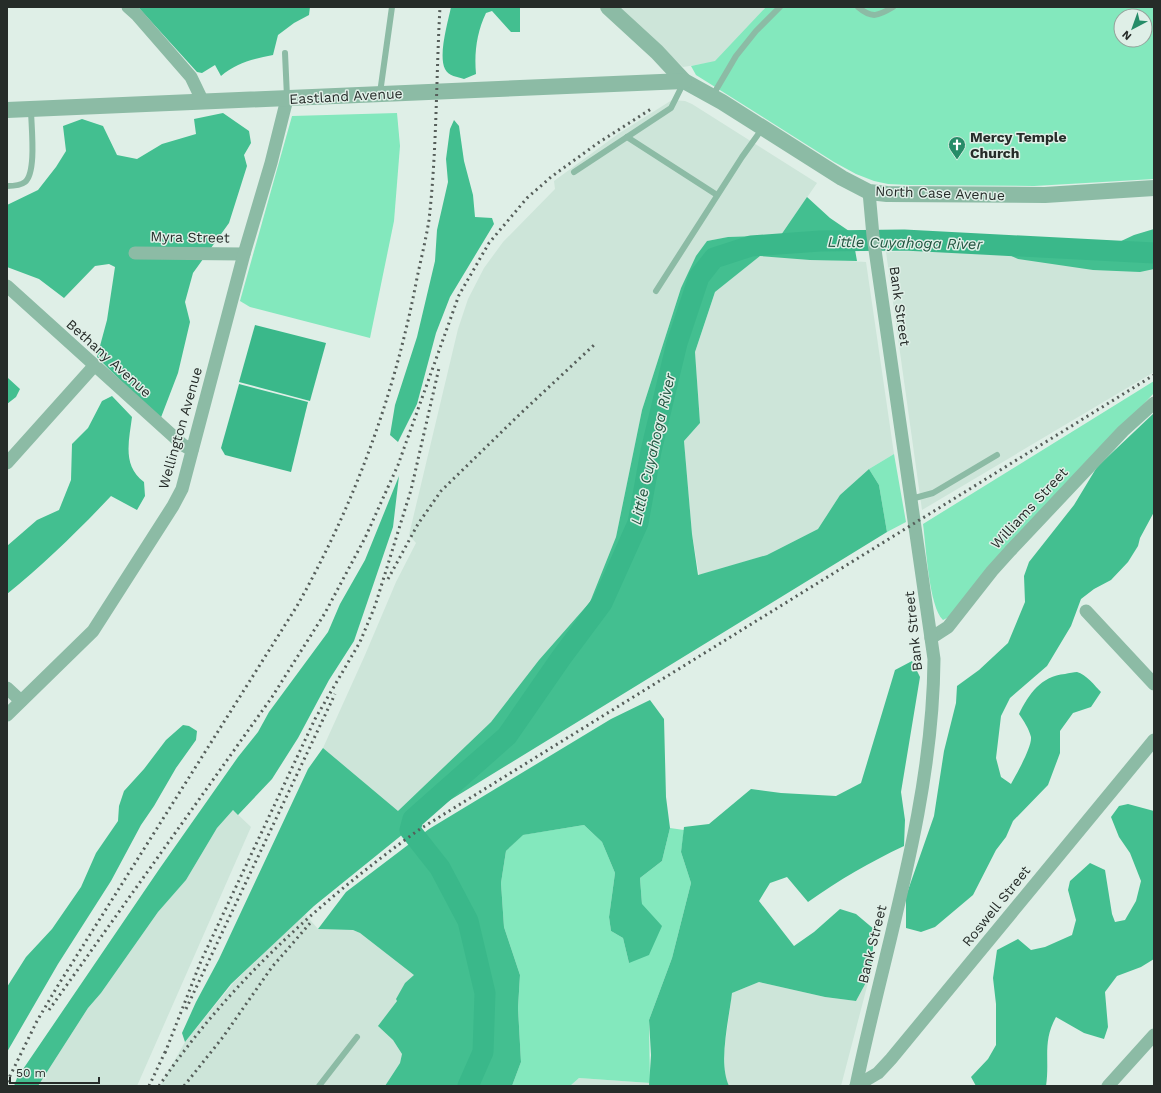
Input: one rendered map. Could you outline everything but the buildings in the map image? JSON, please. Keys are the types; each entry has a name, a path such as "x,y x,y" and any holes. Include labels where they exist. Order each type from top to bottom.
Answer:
{"street":[{"path":"128,7 137,15 191,77 203,102"},
{"path":"608,7 657,52 684,81"},
{"name":"Eastland Avenue","path":"7,110 684,81"},
{"name":"North Case Avenue","path":"684,81 763,128 842,178 869,192 886,194 1039,195 1154,188"},
{"name":"Wellington Avenue","path":"7,715 93,631 173,506 182,489 244,254 271,163 287,99"},
{"name":"Bank Street","path":"856,1086 865,1038 917,824 934,680 934,659 872,223 869,192"},
{"name":"Myra Street","path":"135,253 244,254"},
{"name":"Bethany Avenue","path":"7,286 183,445 192,450"},
{"path":"7,463 94,366"},
{"name":"Williams Street","path":"931,638 948,627 992,571 1010,551 1123,431 1154,403"},
{"path":"1086,611 1154,684"},
{"path":"7,688 21,701"},
{"name":"Roswell Street","path":"856,1086 878,1073 891,1059 1154,740"},
{"path":"1108,1086 1154,1035"}],"lane":[{"path":"380,94 392,7"},
{"path":"712,97 736,56 756,31 780,7"},
{"path":"858,7 867,14 880,15 893,7"},
{"path":"285,53 287,99"},
{"path":"574,172 670,108 684,81"},
{"path":"7,186 14,186 25,182 30,175 32,164 31,109"},
{"path":"656,290 717,195 763,128"},
{"path":"627,137 717,195"},
{"path":"911,499 933,493 997,455"},
{"path":"318,1086 358,1037"}],"shaded area":[{"path":"138,7 310,7 309,15 294,23 278,35 273,55 245,62 221,76 215,65 202,73 197,72"},
{"path":"451,7 520,7 520,32 511,32 492,11 486,13 480,27 477,42 475,58 476,74 464,79 453,76 446,71 443,63 444,38"},
{"path":"618,7 766,7 715,62 683,67"},
{"path":"766,7 1154,7 1154,179 1034,186 909,185 888,184 874,181 856,174 834,162 696,75 691,66 715,61"},
{"path":"672,100 685,101 692,104 817,183 781,235 729,237 707,241 681,288 642,410 616,537 590,602 539,660 491,722 398,812 323,748 396,582 416,543 409,535 458,329 468,299 484,268 503,242 555,189 554,181 618,134"},
{"path":"223,113 249,131 251,143 244,155 247,166 229,223 193,273 185,302 190,322 178,373 160,420 97,357 107,320 115,267 109,264 95,266 64,298 39,279 7,267 7,205 38,190 56,167 66,151 63,126 82,119 103,126 117,155 137,159 162,144 196,134 194,119"},
{"path":"397,113 400,146 394,221 370,338 250,307 240,301 292,116"},
{"path":"454,120 459,126 464,161 473,195 475,217 492,218 494,224 450,297 436,333 417,404 398,442 390,435 395,405 417,337 435,261 437,230 448,182 446,159 450,129"},
{"path":"807,197 830,218 849,231 854,244 857,261 810,260 760,256 715,292 695,352 700,423 684,441 692,534 698,575 767,555 818,529 840,495 869,469 879,485 887,532 429,813 314,906 231,984 185,1042 182,1033 196,1002 219,959 308,769 323,748 398,811 491,722 539,660 590,602 616,537 642,410 681,288 696,256 707,241 728,237 781,235"},
{"path":"1154,229 1154,269 1140,272 1093,270 1018,259 1007,254 1002,248 1006,243 1039,245 1117,243 1134,235"},
{"path":"969,249 1154,260 1154,372 922,510 886,252"},
{"path":"760,256 866,262 894,454 869,469 840,495 818,529 767,555 699,575 692,534 684,441 700,423 695,352 715,292"},
{"path":"255,325 326,343 310,401 239,382"},
{"path":"7,374 8,378 20,389 16,397 7,404"},
{"path":"1154,381 1154,393 1024,531 949,617 943,620 934,603 931,590 923,524"},
{"path":"239,384 308,402 291,472 225,455 221,448"},
{"path":"112,396 132,417 129,444 130,461 137,476 144,482 145,496 137,510 111,496 60,547 7,594 7,546 37,520 59,510 71,480 72,444 88,428 102,401"},
{"path":"1154,413 1154,512 1140,538 1138,546 1128,562 1111,580 1094,589 1081,599 1071,626 1047,666 1010,698 1001,716 996,758 1001,777 1011,784 1020,768 1031,742 1029,731 1019,714 1037,687 1049,678 1057,675 1077,672 1087,678 1101,692 1091,707 1073,713 1060,731 1060,753 1048,785 1013,821 1006,837 996,850 973,895 935,927 921,932 906,928 906,896 934,816 944,751 956,703 957,686 979,670 1008,643 1025,602 1024,576 1029,562 1074,505 1097,467"},
{"path":"894,454 906,522 887,532 879,485 869,469"},
{"path":"399,476 393,527 354,641 329,680 298,738 272,779 238,815 233,810 217,828 186,880 158,912 101,993 88,1008 38,1086 14,1086 17,1078 160,868 238,757 258,732 269,712 328,632 340,604 365,560"},
{"path":"912,661 920,677 901,792 905,820 904,846 879,858 831,886 808,902 787,877 770,883 759,901 794,946 814,932 840,909 856,914 875,930 870,975 856,1001 825,997 759,982 732,993 724,1053 724,1065 729,1086 649,1086 651,1055 649,1020 672,958 691,883 681,852 684,827 709,824 751,789 781,793 836,796 861,783 895,670"},
{"path":"650,700 664,719 666,797 670,828 662,861 640,878 642,904 662,926 649,955 629,963 623,938 611,931 609,917 615,873 602,842 584,825 523,835 506,851 501,883 504,927 520,975 518,1008 521,1062 512,1086 385,1086 400,1063 402,1054 393,1040 378,1026 397,1001 396,999 405,983 414,975 360,933 353,930 318,929 346,892 429,829 611,719"},
{"path":"183,725 189,726 197,731 196,740 176,768 141,825 111,881 58,964 7,1052 7,987 26,957 52,929 81,887 96,853 118,821 119,806 124,791 144,769 166,740"},
{"path":"1128,804 1154,811 1154,959 1141,967 1117,976 1105,992 1108,1027 1104,1039 1084,1033 1056,1017 1049,1035 1046,1086 976,1086 971,1077 988,1059 996,1045 996,1004 993,978 997,950 1018,939 1031,950 1045,947 1072,935 1076,920 1068,890 1070,881 1090,863 1105,870 1112,914 1115,922 1125,920 1136,901 1141,881 1130,853 1119,837 1111,817 1119,806"},
{"path":"233,810 251,827 137,1086 38,1086 88,1008 101,993 158,912 186,880 217,828"},
{"path":"584,825 602,842 615,873 609,917 611,931 623,938 629,963 642,904 640,878 662,861 670,828 684,830 681,852 691,883 672,958 649,1020 650,1083 579,1078 570,1086 512,1086 521,1062 518,1008 520,975 504,927 501,883 506,851 522,835"},
{"path":"305,914 318,929 353,930 360,933 415,975 405,983 397,1001 379,1026 393,1040 402,1054 400,1063 385,1086 160,1086 185,1042 234,982"},
{"path":"870,975 841,1086 729,1086 725,1078 725,1044 732,993 759,982 825,997 856,1001"},
{"path":"579,1078 650,1083 649,1086 570,1086"}],"waterway":[{"name":"Little Cuyahoga River","path":"468,1086 483,1052 485,993 468,921 440,868 410,830 413,819 507,736 561,658 602,603 638,523 651,451 677,343 699,277 714,258 751,246 820,241 904,240 1154,253"}],"railway":[{"path":"7,1082 37,1021 57,987 297,606 318,567 355,488 385,406 397,364 408,321 428,227 434,167 440,7"},
{"path":"49,1010 272,697 325,613 365,538 398,465 459,295 489,243 527,198 551,177 598,143 651,109"},
{"path":"388,579 418,524 441,491 594,345"},
{"path":"165,1053 201,961 315,719 360,642 375,606 411,490 439,368"},
{"path":"159,1086 215,1013 278,946 347,885 420,829 1154,375"},
{"path":"186,1009 335,694"},
{"path":"184,1086 223,1037 272,967 312,921"},
{"path":"149,1086 167,1048"}],"place":[{"name":"Mercy Temple Church","path":"957,160"}]}
